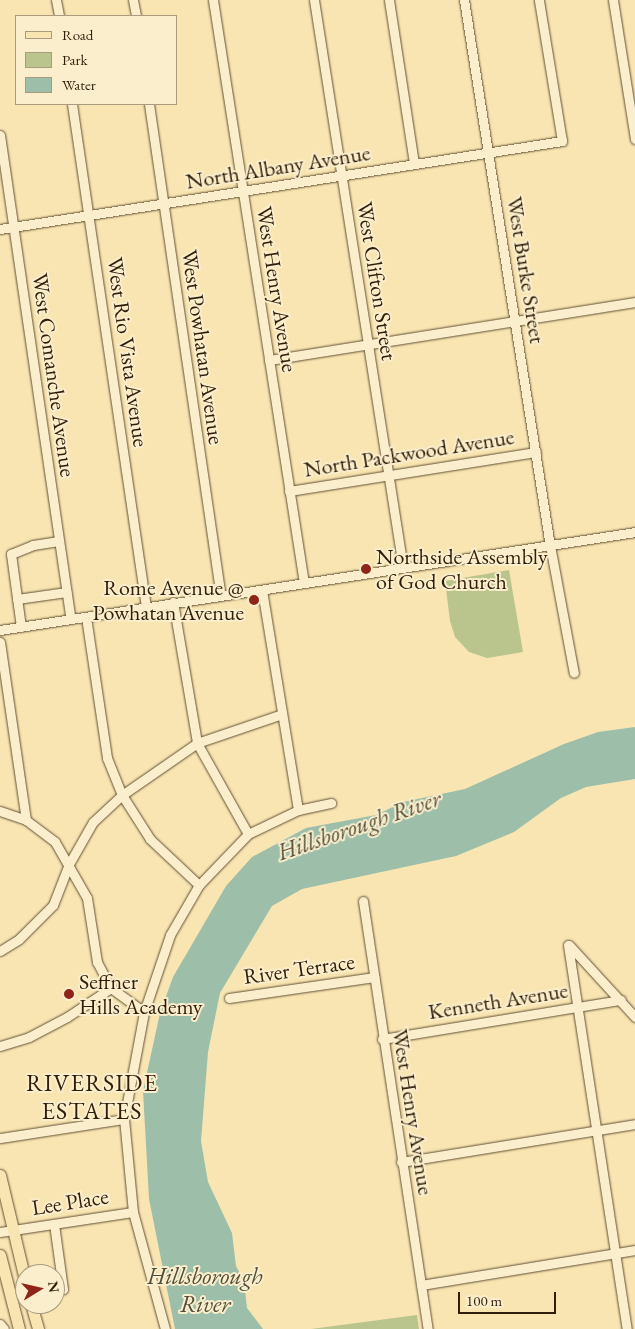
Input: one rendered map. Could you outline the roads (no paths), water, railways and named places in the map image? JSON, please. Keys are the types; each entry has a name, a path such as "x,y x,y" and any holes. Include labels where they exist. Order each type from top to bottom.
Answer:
{"main road":[{"path":"0,1175 21,1264"},
{"path":"0,1255 19,1329"},
{"path":"34,1314 38,1329"}],"street":[{"path":"56,0 58,15"},
{"path":"133,0 136,15"},
{"name":"West Henry Avenue","path":"213,0 304,583"},
{"name":"West Clifton Street","path":"314,0 403,568"},
{"path":"389,0 414,164"},
{"name":"West Burke Street","path":"464,0 536,452 574,673"},
{"name":"North Albany Avenue","path":"0,230 562,141 539,0"},
{"path":"613,0 635,139"},
{"name":"West Rio Vista Avenue","path":"72,105 146,607"},
{"name":"West Powhatan Avenue","path":"149,105 221,596"},
{"name":"West Comanche Avenue","path":"0,135 70,619"},
{"path":"269,360 635,302"},
{"name":"North Packwood Avenue","path":"289,491 536,452"},
{"path":"0,630 635,532"},
{"path":"21,627 11,554 58,541"},
{"path":"262,590 298,810"},
{"path":"17,599 66,592"},
{"path":"173,602 197,744 248,834"},
{"path":"86,617 107,758 122,795 150,839 199,885"},
{"path":"0,642 26,820"},
{"path":"0,951 19,939 53,905 69,864 93,822 122,795 197,744 282,714"},
{"path":"165,1329 133,1212 124,1119 144,1012 170,935 199,885 248,834 298,810 331,803"},
{"path":"0,811 26,820 55,842 87,898 98,962 111,988 144,1012"},
{"name":"West Henry Avenue","path":"363,901 382,1039 428,1329"},
{"path":"628,1329 568,945 635,1017"},
{"name":"River Terrace","path":"229,998 374,977"},
{"path":"0,1046 29,1037 67,1017 111,988"},
{"name":"Kenneth Avenue","path":"382,1039 621,1000"},
{"path":"0,1138 124,1119"},
{"path":"401,1162 635,1124"},
{"name":"Lee Place","path":"0,1232 133,1212"},
{"path":"54,1224 60,1264"},
{"path":"421,1285 635,1250"},
{"path":"0,1324 4,1329"}],"water":[{"name":"Hillsborough River","path":"635,727 635,779 586,787 561,798 514,832 456,856 302,889 272,906 220,993 208,1052 201,1141 208,1182 232,1233 236,1266 244,1281 247,1308 263,1329 175,1329 149,1199 143,1091 160,1013 173,977 226,886 252,857 306,828 376,815 403,802 465,789 564,744 598,732"}],"place":[{"name":"Northside Assembly of God Church","path":"366,569"},
{"name":"Rome Avenue @ Powhatan Avenue","path":"254,600"},
{"name":"Seffner Hills Academy","path":"69,994"}],"district":[{"name":"RIVERSIDE ESTATES","path":"92,1097"}]}
